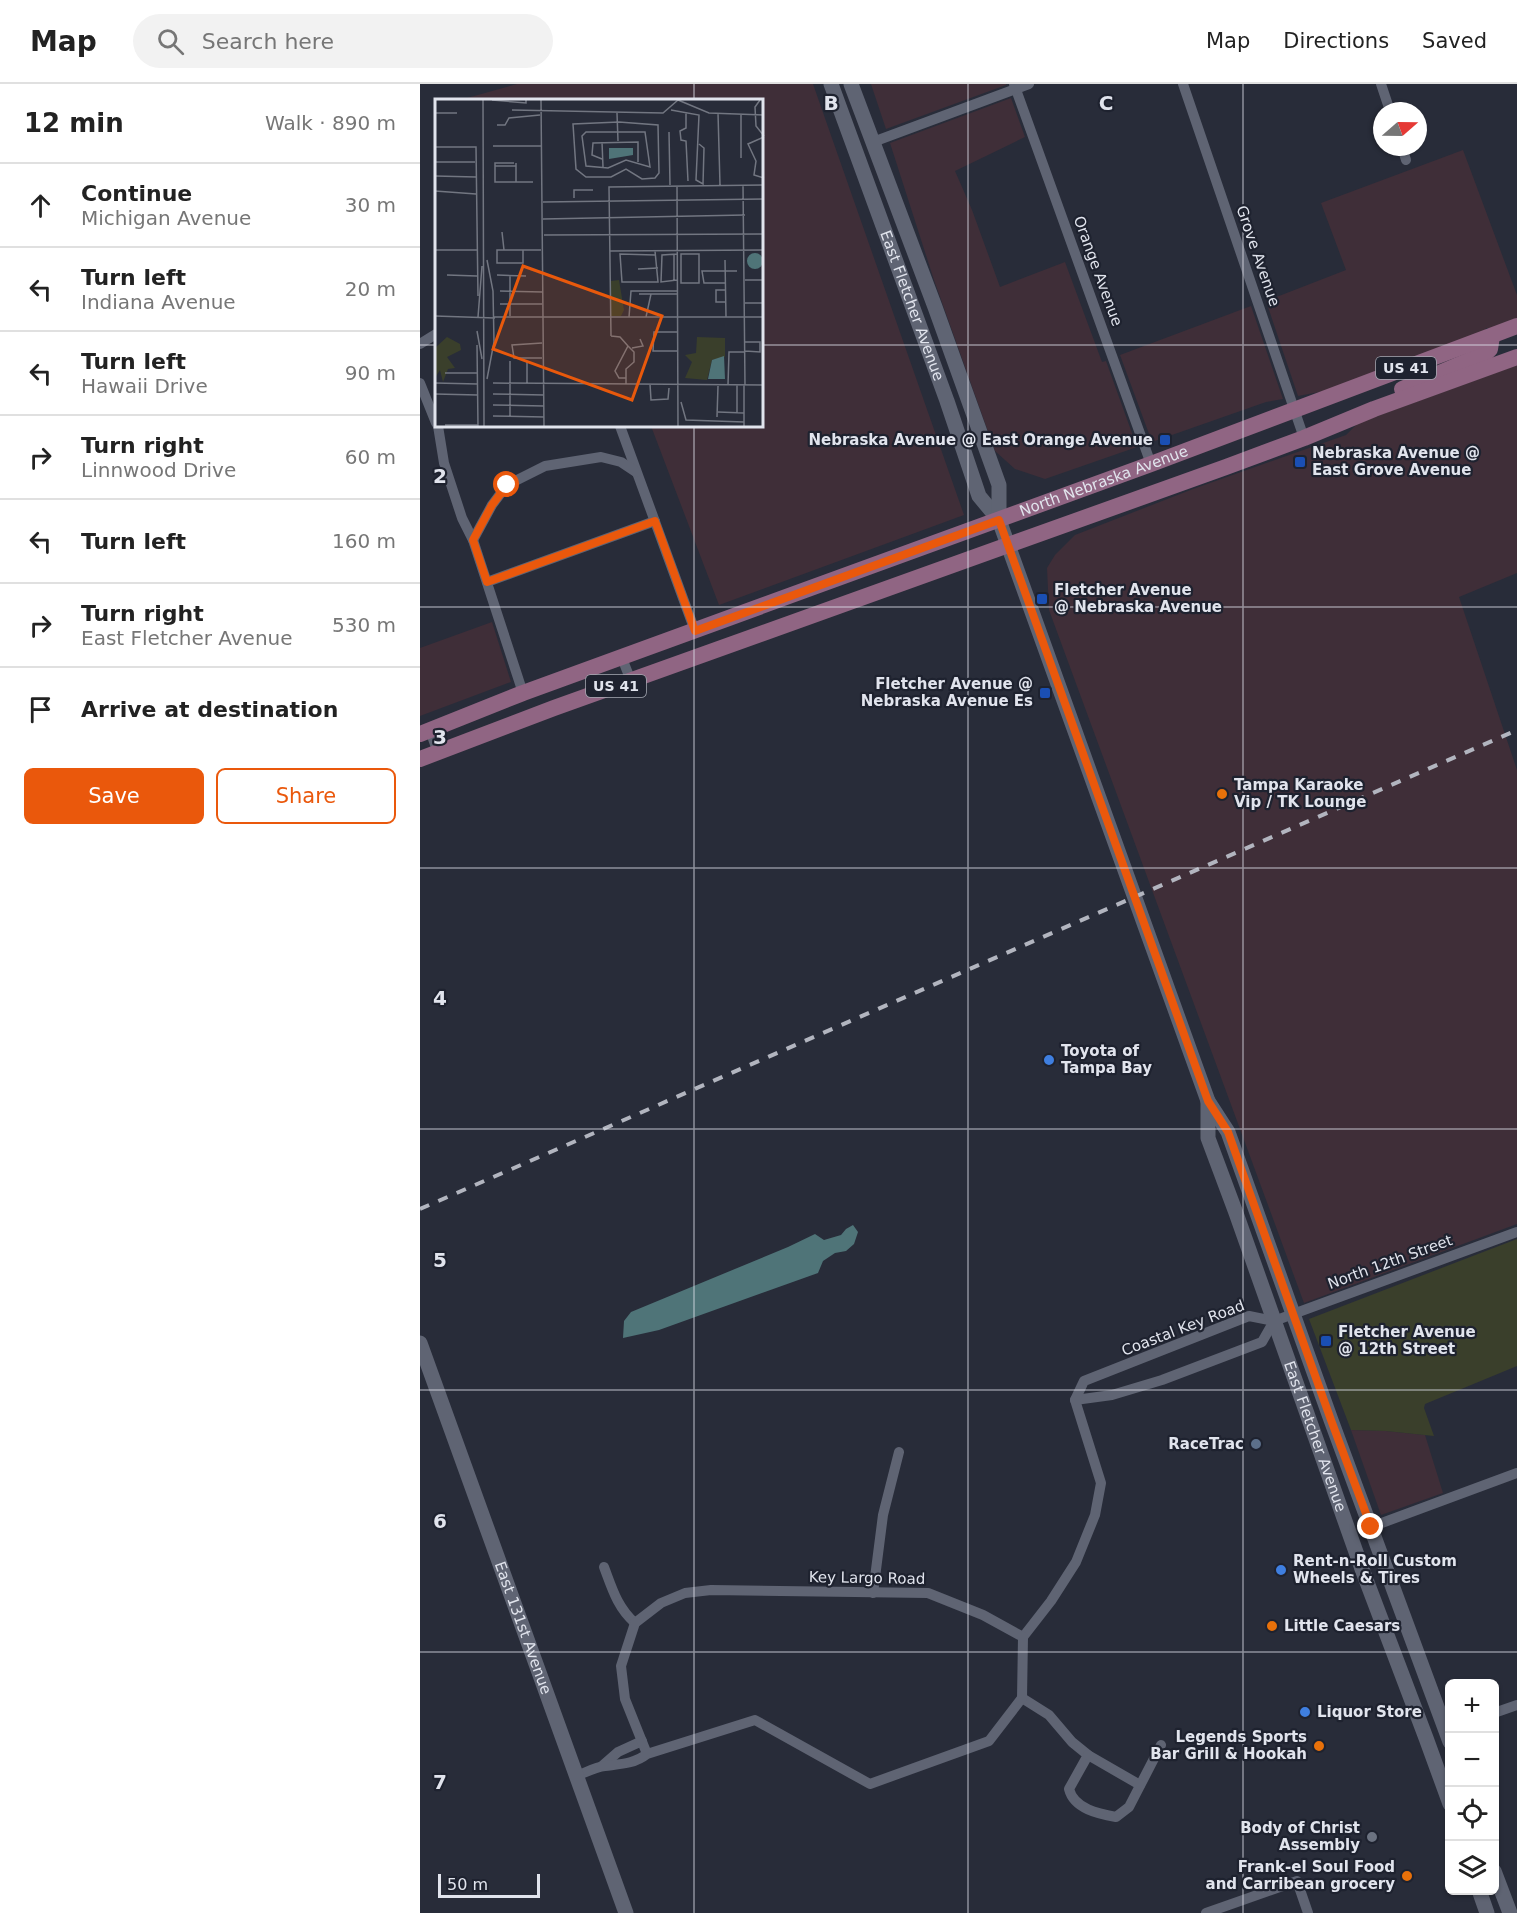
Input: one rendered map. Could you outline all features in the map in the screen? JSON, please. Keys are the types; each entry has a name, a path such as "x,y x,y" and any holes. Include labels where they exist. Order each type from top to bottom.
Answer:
{"main road":[{"name":"East Fletcher Avenue","path":"831,84 947,401 979,496 999,520"},
{"name":"East Fletcher Avenue","path":"851,84 999,485 999,520 1208,1101 1228,1132 1331,1420 1448,1733"},
{"name":"North Nebraska Avenue","path":"425,732 523,693 1152,464 1517,326"},
{"path":"1374,409 1399,390 1486,353 1490,349 1492,336"},
{"name":"North Nebraska Avenue","path":"420,759 1304,438 1374,409 1517,357"},
{"name":"East Fletcher Avenue","path":"1208,1101 1208,1138 1369,1590 1445,1793"},
{"name":"East 131st Avenue","path":"420,1343 626,1913"},
{"path":"1303,1406 1326,1437 1346,1491 1371,1527"},
{"path":"1499,1883 1510,1913"},
{"path":"1481,1895 1487,1913"}],"street":[{"path":"873,142 1015,86 1029,84"},
{"name":"Grove Avenue","path":"1183,84 1304,438"},
{"path":"1381,84 1387,102"},
{"name":"Orange Avenue","path":"1015,86 1152,464"},
{"path":"1405,156 1406,160"},
{"path":"420,344 435,335"},
{"path":"420,383 435,418"},
{"path":"438,428 444,463 462,518 473,540 523,693"},
{"path":"621,428 695,631"},
{"path":"473,540 492,505 507,485 544,466 602,457 621,462 636,472"},
{"path":"487,582 655,521"},
{"path":"622,658 631,681"},
{"path":"425,732 438,753"},
{"name":"North 12th Street","path":"1274,1321 1517,1232"},
{"name":"Coastal Key Road","path":"1075,1400 1084,1381 1249,1316 1274,1321"},
{"path":"576,1776 602,1766 622,1765 639,1760 647,1754 755,1720 870,1784 989,1741 1022,1698 1023,1637 1051,1601 1076,1562 1095,1515 1101,1483 1075,1400 1112,1395 1162,1380 1262,1342 1274,1321"},
{"path":"873,1593 883,1515 899,1452"},
{"path":"1371,1527 1517,1473"},
{"path":"604,1566 616,1601 635,1623 621,1666 625,1699 647,1754"},
{"name":"Key Largo Road","path":"635,1623 661,1603 685,1593 711,1590 928,1593 983,1615 1023,1637"},
{"path":"1022,1698 1049,1714 1072,1742 1088,1755 1140,1785"},
{"path":"1499,1711 1517,1705"},
{"path":"1426,1738 1445,1735"},
{"path":"602,1766 618,1752 642,1742"},
{"path":"1088,1755 1069,1789 1071,1797 1094,1814 1116,1817 1129,1807 1161,1745"},
{"path":"1206,1913 1296,1881 1308,1913"}],"shaded area":[{"path":"517,84 813,84 964,515 719,605 652,428 764,428 764,99 464,99"},
{"path":"871,84 1006,84 1006,85 886,129"},
{"path":"1011,98 1025,137 955,171 1000,287 1065,262 1102,362 1106,361 1137,447 1045,479 1015,469 995,451 934,280 890,143"},
{"path":"1463,150 1517,295 1517,319 1486,328 1485,331 1330,390 1298,396 1266,301 1346,270 1321,203"},
{"path":"1251,306 1283,399 1266,402 1152,442 1120,355"},
{"path":"1517,365 1517,573 1459,597 1517,770 1517,1224 1304,1303 1049,610 1047,568 1055,555 1075,535 1193,489 1346,435 1358,423"},
{"path":"492,622 511,682 420,716 420,648"},
{"path":"853,1225 858,1232 854,1244 846,1251 835,1253 823,1261 818,1273 659,1330 623,1338 624,1321 631,1312 815,1234 824,1240 841,1235"},
{"path":"1517,1239 1517,1366 1425,1404 1424,1408 1434,1436 1351,1430 1309,1319"},
{"path":"1351,1430 1425,1435 1443,1493 1381,1515"}],"railway":[{"path":"420,1209 1517,730"}],"place":[{"name":"Nebraska Avenue @ East Orange Avenue","path":"1165,440"},
{"name":"Nebraska Avenue @ East Grove Avenue","path":"1300,462"},
{"name":"Fletcher Avenue @ Nebraska Avenue","path":"1042,599"},
{"name":"Fletcher Avenue @ Nebraska Avenue Es","path":"1045,693"},
{"name":"Tampa Karaoke Vip / TK Lounge","path":"1222,794"},
{"name":"Toyota of Tampa Bay","path":"1049,1060"},
{"name":"Fletcher Avenue @ 12th Street","path":"1326,1341"},
{"name":"RaceTrac","path":"1256,1444"},
{"name":"Rent-n-Roll Custom Wheels & Tires","path":"1281,1570"},
{"name":"Little Caesars","path":"1272,1626"},
{"name":"Liquor Store","path":"1305,1712"},
{"name":"Legends Sports Bar Grill & Hookah","path":"1319,1746"},
{"name":"Body of Christ Assembly","path":"1372,1837"},
{"name":"Frank-el Soul Food and Carribean grocery","path":"1407,1876"}],"route":[{"path":"507,485 492,505 473,540 487,582 655,521 695,631 999,520 1208,1101 1228,1132 1371,1527"}]}
